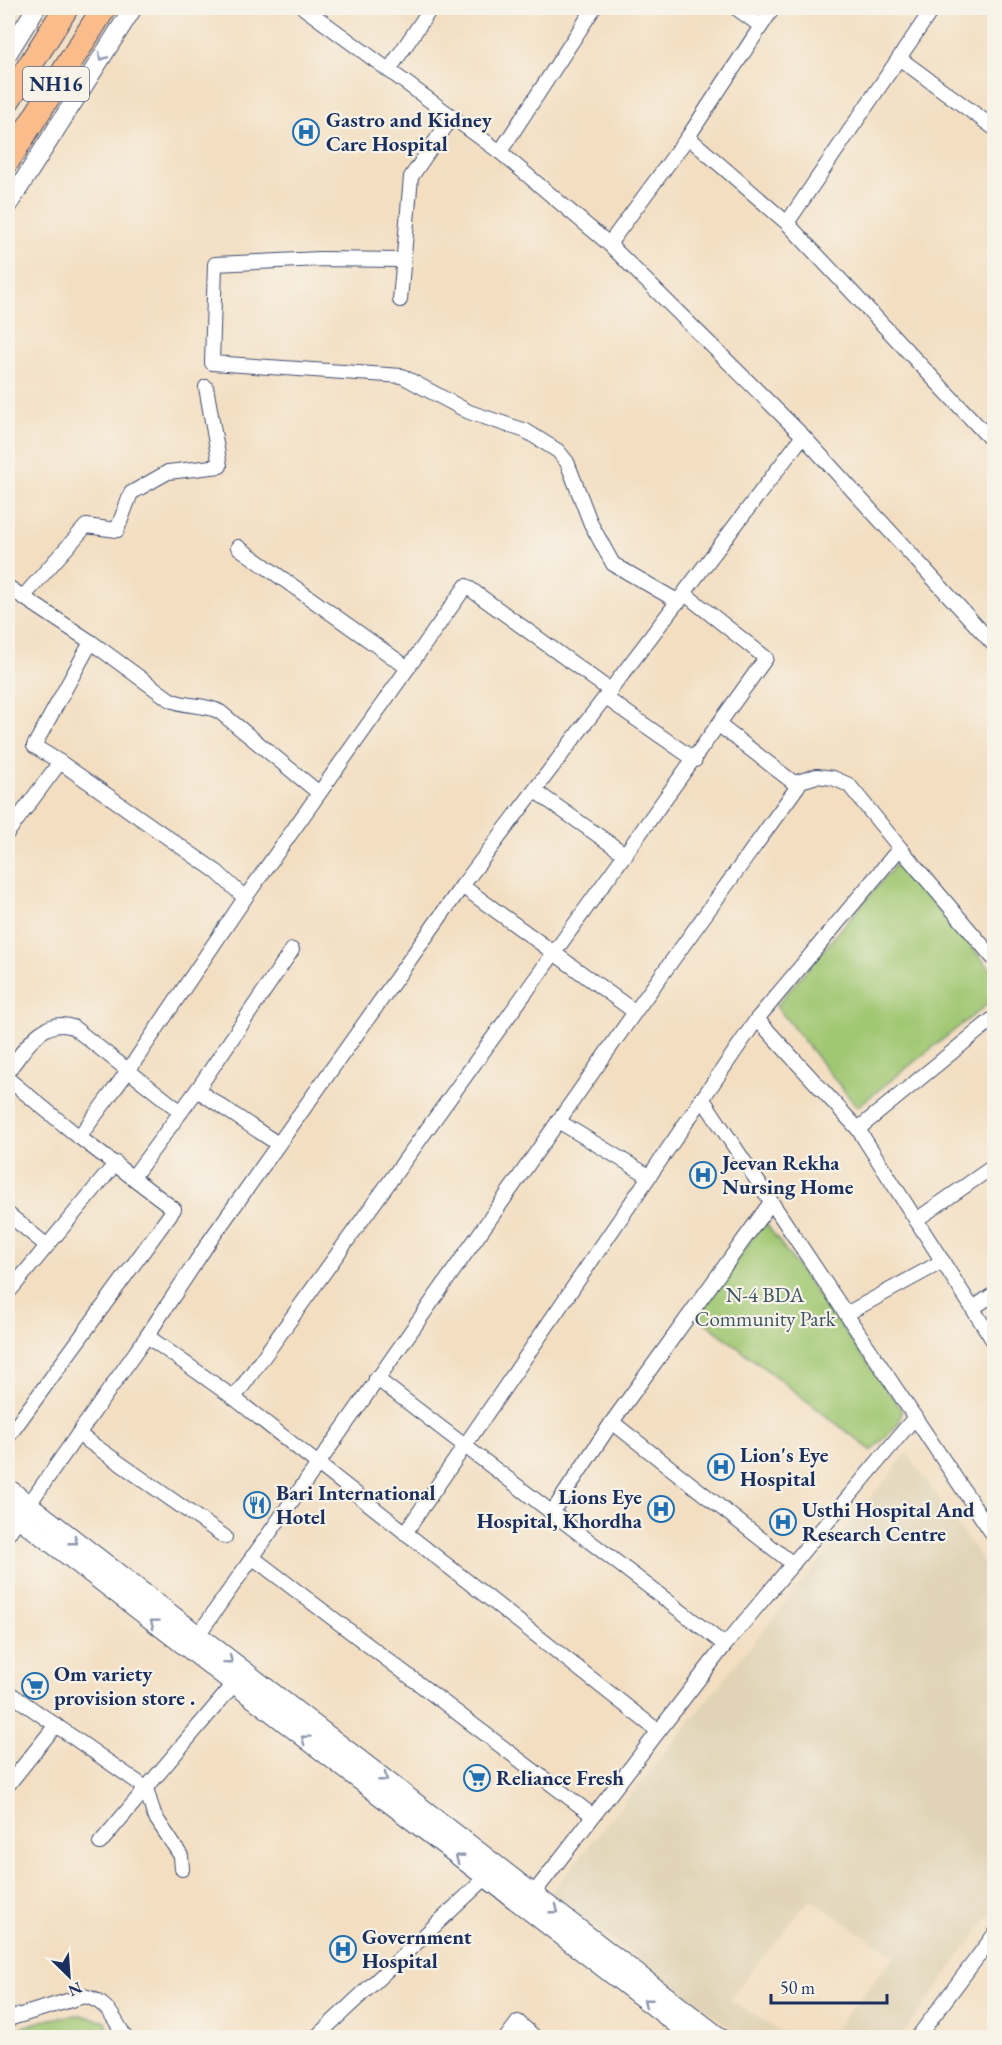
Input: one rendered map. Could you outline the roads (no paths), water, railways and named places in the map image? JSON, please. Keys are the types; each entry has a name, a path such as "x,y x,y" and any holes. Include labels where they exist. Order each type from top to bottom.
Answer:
{"highway":[{"name":"NH16","path":"8,100 66,8"},
{"name":"NH16","path":"8,160 104,8"}],"street":[{"path":"8,53 36,8"},
{"path":"8,205 133,8"},
{"path":"304,8 500,153 609,244 803,436 994,645"},
{"path":"389,70 431,8"},
{"path":"500,153 594,8"},
{"path":"736,8 761,26"},
{"path":"609,244 688,137 773,8"},
{"path":"787,223 933,8"},
{"path":"899,58 994,128"},
{"path":"400,300 411,177 452,117"},
{"path":"688,137 787,223 994,443"},
{"path":"234,1398 553,952 695,760 766,658 682,598 613,564 591,524 567,462 558,451 526,431 470,411 402,376 212,363 215,264 320,259 402,260"},
{"path":"23,597 86,526 117,530 131,493 168,472 220,466 206,387"},
{"path":"15,1517 78,1434 211,1239 462,886 803,436"},
{"path":"238,547 408,668"},
{"path":"79,1137 128,1071 245,898 466,586 695,760"},
{"path":"8,587 91,642 169,699 183,704 209,707 220,712 319,793"},
{"path":"91,642 34,746 216,872 245,898"},
{"path":"198,1635 376,1378 798,786 719,725"},
{"path":"8,832 60,762"},
{"path":"794,783 818,776 849,785 994,958"},
{"path":"535,791 626,855"},
{"path":"405,1533 757,1019 900,848"},
{"path":"462,886 635,1012"},
{"path":"133,1177 197,1090 292,950"},
{"path":"858,1129 994,1018"},
{"path":"757,1019 858,1129 994,1342"},
{"path":"8,1071 37,1035 57,1024 73,1027 181,1112"},
{"path":"8,1079 79,1137 174,1209 8,1437"},
{"path":"197,1090 278,1144"},
{"path":"702,1098 994,1536"},
{"path":"558,1121 649,1176"},
{"path":"8,1293 116,1163"},
{"path":"916,1220 994,1166"},
{"path":"551,1514 612,1422 771,1202"},
{"path":"8,1214 46,1245"},
{"path":"846,1314 943,1261"},
{"path":"973,1308 994,1294"},
{"path":"147,1336 234,1398 658,1731"},
{"path":"376,1378 725,1645"},
{"path":"534,1893 725,1645 915,1417"},
{"path":"612,1422 793,1564"},
{"path":"78,1434 225,1537"},
{"path":"8,1488 15,1517 234,1684 492,1872 534,1893 721,2037"},
{"path":"15,1517 198,1635 694,2037"},
{"path":"252,1557 592,1815"},
{"path":"100,1843 234,1684"},
{"path":"8,1692 146,1788 154,1815 181,1856 182,1869"},
{"path":"8,1785 56,1725"},
{"path":"315,2037 492,1872"},
{"path":"917,2037 994,1935"},
{"path":"8,2019 84,1996 97,1999 108,2008 125,2037"},
{"path":"506,2037 518,2022 536,2037"}],"place":[{"name":"Gastro and Kidney Care Hospital","path":"306,132"},
{"name":"Jeevan Rekha Nursing Home","path":"703,1175"},
{"name":"Lion's Eye Hospital","path":"721,1467"},
{"name":"Bari International Hotel","path":"257,1505"},
{"name":"Lions Eye Hospital, Khordha","path":"661,1509"},
{"name":"Usthi Hospital And Research Centre","path":"783,1522"},
{"name":"Om variety provision store .","path":"35,1686"},
{"name":"Reliance Fresh","path":"477,1778"},
{"name":"Government Hospital","path":"343,1949"}],"park label":[{"name":"N-4 BDA Community Park","path":"765,1307"}]}
